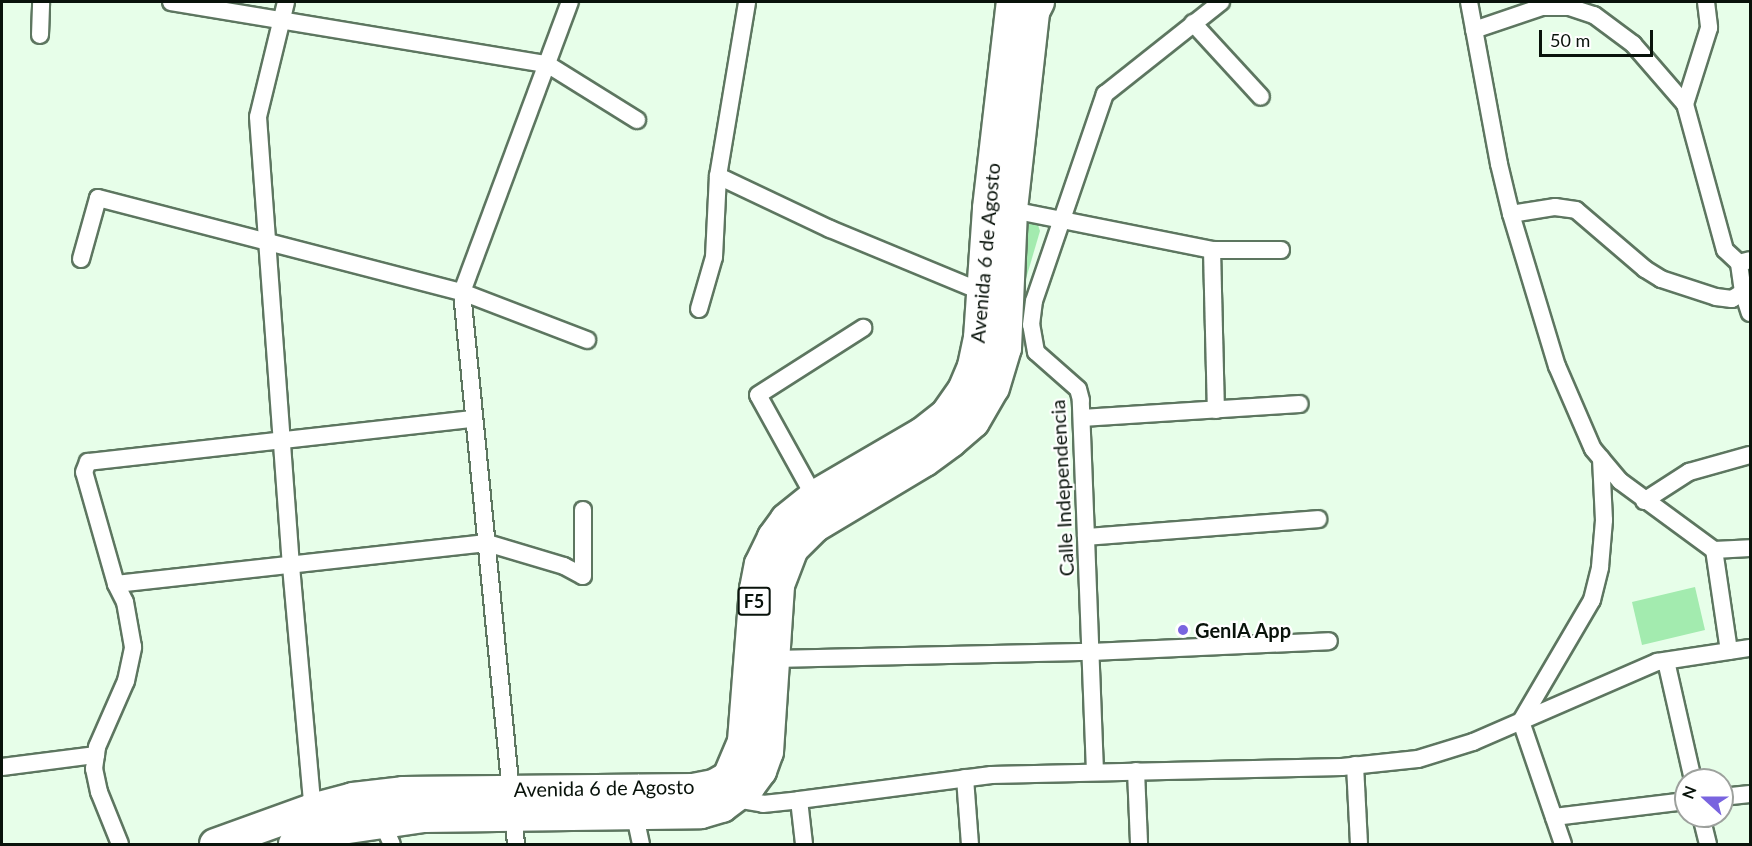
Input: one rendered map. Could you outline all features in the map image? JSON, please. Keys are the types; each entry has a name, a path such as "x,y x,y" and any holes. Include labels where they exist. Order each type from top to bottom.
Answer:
{"highway":[{"name":"Avenida 6 de Agosto","path":"308,830 353,798 403,792 514,816 690,802 722,807 736,799 750,786 761,771 768,752 778,585 786,519 814,496 939,436 974,422 994,387 1006,348 1000,208 1012,2"},
{"name":"Avenida 6 de Agosto","path":"215,844 308,830 387,833 424,817 635,816 690,802 728,777 743,741 755,589 760,564 783,543 815,527 939,436 946,414 958,398 973,366 980,338 982,292 1000,208 1034,12 1039,2"},
{"path":"733,769 736,799"}],"street":[{"path":"40,35 41,2"},
{"path":"171,2 547,64 637,120"},
{"path":"286,2 258,117 308,830"},
{"path":"514,816 462,292 570,2"},
{"path":"699,309 714,257 718,176 747,2"},
{"name":"Calle Independencia","path":"1095,772 1082,418 1078,389 1036,352 1032,337 1034,301 1060,219 1105,94 1221,2"},
{"path":"1469,2 1499,164 1511,214 1557,366 1593,449 1620,481 1713,550 1750,548"},
{"path":"1685,104 1709,28 1706,2"},
{"path":"1474,30 1542,7 1569,7 1594,15 1633,44 1685,104 1725,250 1745,261 1743,292 1750,313"},
{"path":"1193,23 1261,97"},
{"path":"718,176 830,229 982,292"},
{"path":"81,259 98,198 462,292 587,340"},
{"path":"1511,214 1555,207 1576,210 1645,269 1661,279 1716,297 1732,299 1743,292"},
{"path":"1000,208 1212,250 1281,250"},
{"path":"1212,250 1216,410"},
{"path":"814,496 758,394 863,328"},
{"path":"1082,418 1300,404"},
{"path":"120,844 99,792 94,769 96,754 126,681 133,647 125,603 116,584 84,472 88,462 474,419"},
{"path":"1644,501 1689,472 1750,455"},
{"path":"1563,844 1521,721 1592,600 1600,567 1604,520 1601,458"},
{"path":"116,584 487,543 564,566 583,576 583,510"},
{"path":"1086,537 1318,519"},
{"path":"1713,550 1729,651"},
{"path":"774,659 1091,652 1329,641"},
{"path":"736,799 763,804 991,775 1355,765 1418,759 1473,742 1657,662 1750,648"},
{"path":"1666,661 1690,768"},
{"path":"2,767 96,754"},
{"path":"1355,765 1359,844"},
{"path":"1136,771 1139,844"},
{"path":"965,778 970,844"},
{"path":"1734,796 1750,794"},
{"path":"799,800 804,844"},
{"path":"1554,817 1674,802"},
{"path":"635,816 641,844"},
{"path":"1704,828 1708,844"}],"green space":[{"path":"1031,221 1038,225 1040,231 1020,299 1025,222"},
{"path":"1695,587 1705,630 1642,645 1632,602"}],"place":[{"name":"GenIA App","path":"1183,630"}]}
